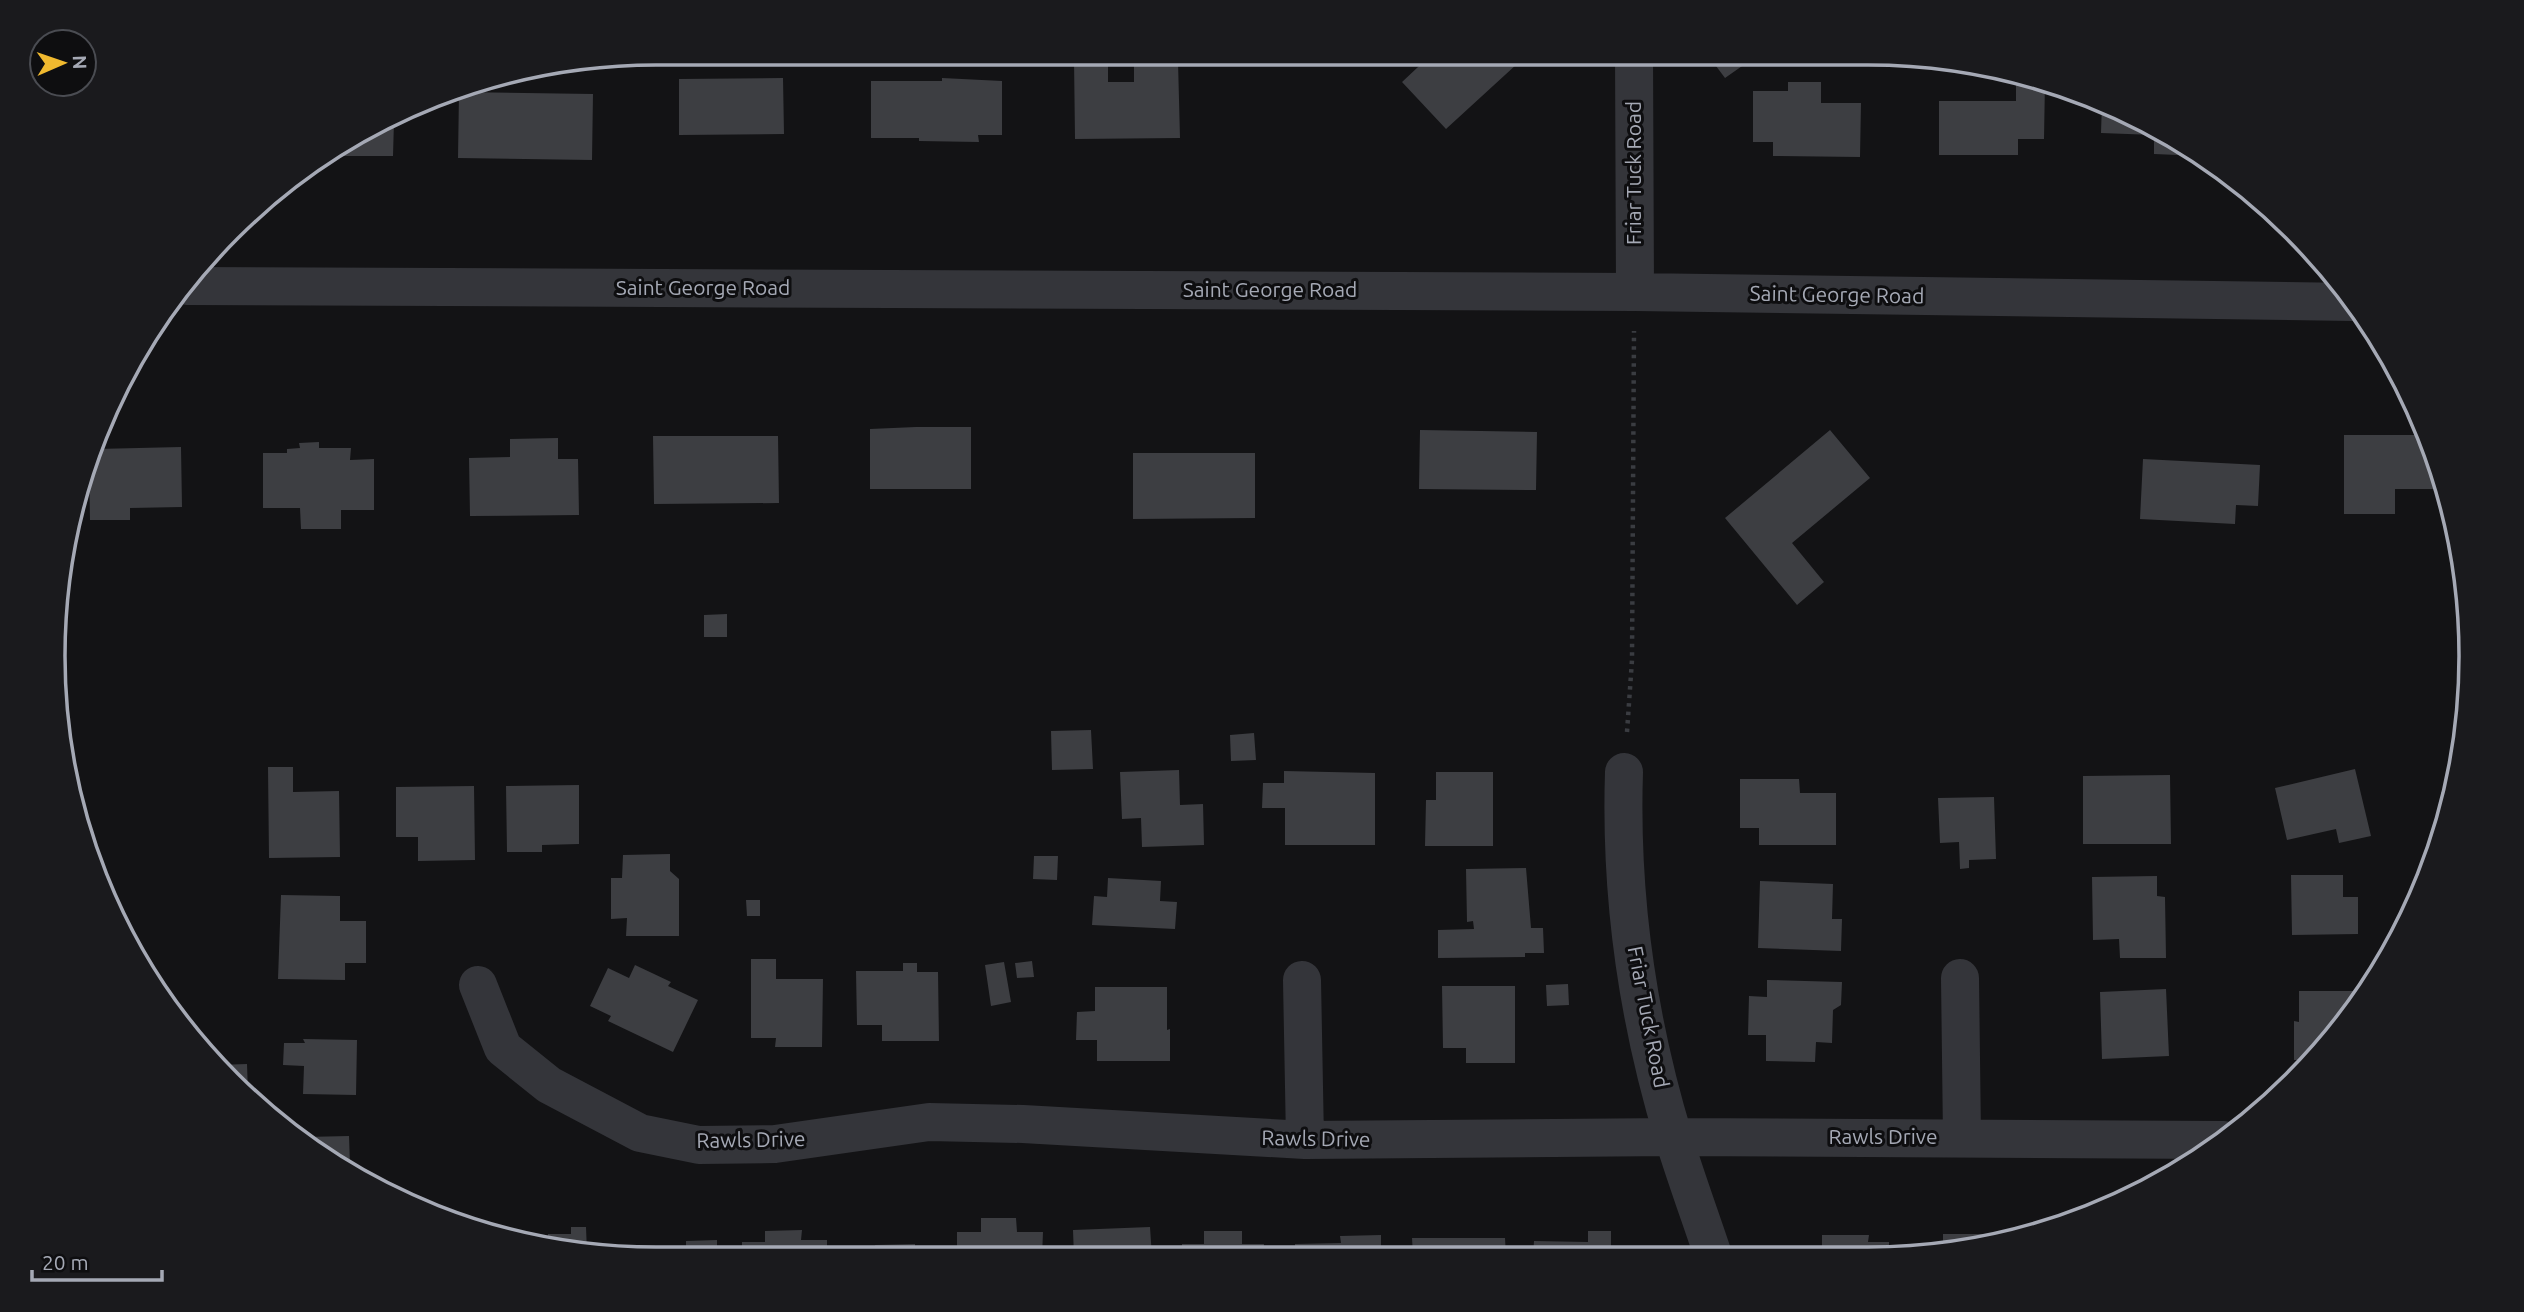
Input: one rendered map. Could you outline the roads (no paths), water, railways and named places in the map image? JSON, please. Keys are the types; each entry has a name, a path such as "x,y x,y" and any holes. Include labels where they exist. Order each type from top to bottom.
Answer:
{"street":[{"name":"Friar Tuck Road","path":"1634,65 1634,292"},
{"name":"Saint George Road","path":"195,286 1634,292 2341,302"},
{"name":"Friar Tuck Road","path":"1624,772 1622,824 1634,966 1674,1137 1710,1247"},
{"path":"1960,978 1962,1138"},
{"path":"1302,980 1305,1140"},
{"name":"Rawls Drive","path":"478,985 503,1048 550,1085 640,1133 699,1144 775,1144 929,1122 1023,1124 1305,1140 1674,1137 2207,1140"}]}
